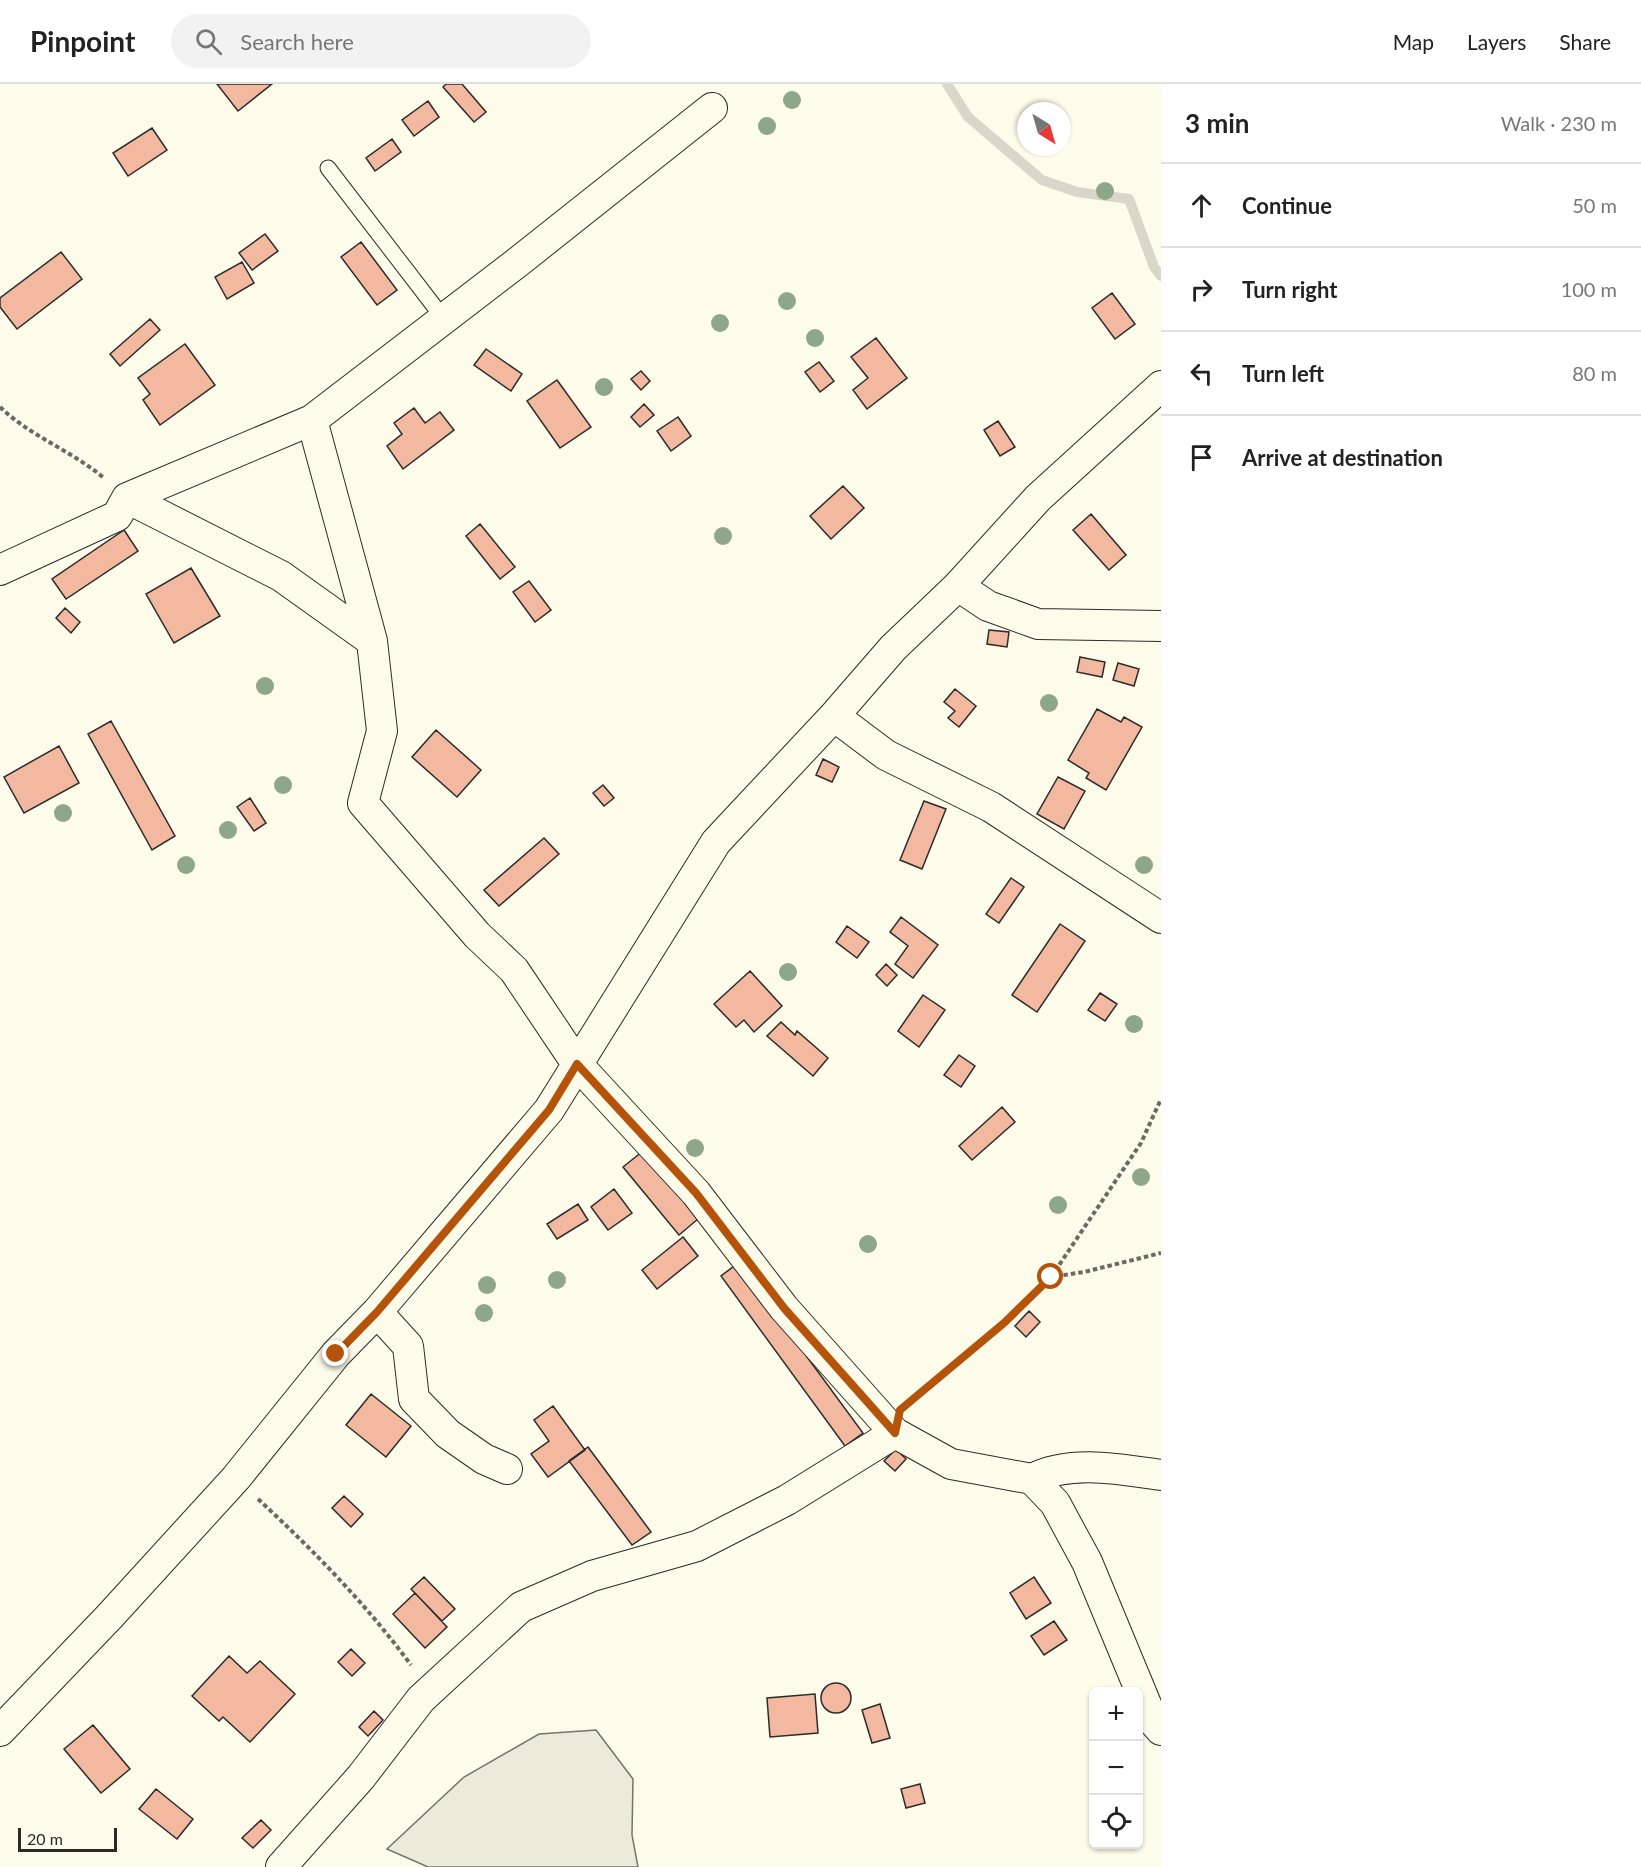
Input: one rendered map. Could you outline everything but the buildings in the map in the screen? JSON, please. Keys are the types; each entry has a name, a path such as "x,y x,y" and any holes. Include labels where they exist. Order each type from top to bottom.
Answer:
{"street":[{"path":"0,570 117,516 127,498 312,420 444,320 712,108"},
{"path":"0,1731 110,1616 236,1478 336,1354 377,1312 549,1110 716,842 834,716 893,648 958,586 1038,498 1161,386"},
{"path":"312,420 372,641 382,731 363,803 477,935 514,970 577,1064 696,1193 784,1308 895,1433 951,1464 1032,1479 1054,1503 1087,1562 1153,1721 1161,1730"},
{"path":"127,498 281,576 372,641"},
{"path":"958,586 988,606 1038,624 1161,626"},
{"path":"834,716 886,755 991,807 1161,918"},
{"path":"377,1312 408,1346 414,1399 448,1434 484,1460 507,1469"},
{"path":"281,1867 361,1777 430,1690 521,1607 592,1576 697,1546 787,1500 895,1433"},
{"path":"1032,1479 1047,1471 1108,1467 1161,1475"}],"lane":[{"path":"327,168 444,320"}],"path":[{"path":"0,407 14,421 89,465 127,498"},
{"path":"895,1433 900,1410 1004,1323 1051,1277 1141,1143 1161,1099"},
{"path":"1051,1277 1084,1272 1161,1253"},
{"path":"236,1478 322,1559 388,1634 430,1690"}],"shaded area":[{"path":"596,1730 633,1779 632,1835 638,1867 428,1867 387,1849 464,1777 539,1734"}],"waterway":[{"path":"947,84 968,117 1042,180 1077,192 1129,199 1154,267 1161,276"}],"route":[{"path":"336,1354 377,1312 549,1110 577,1064 696,1193 784,1308 895,1433 900,1410 1004,1323 1051,1277"}]}
